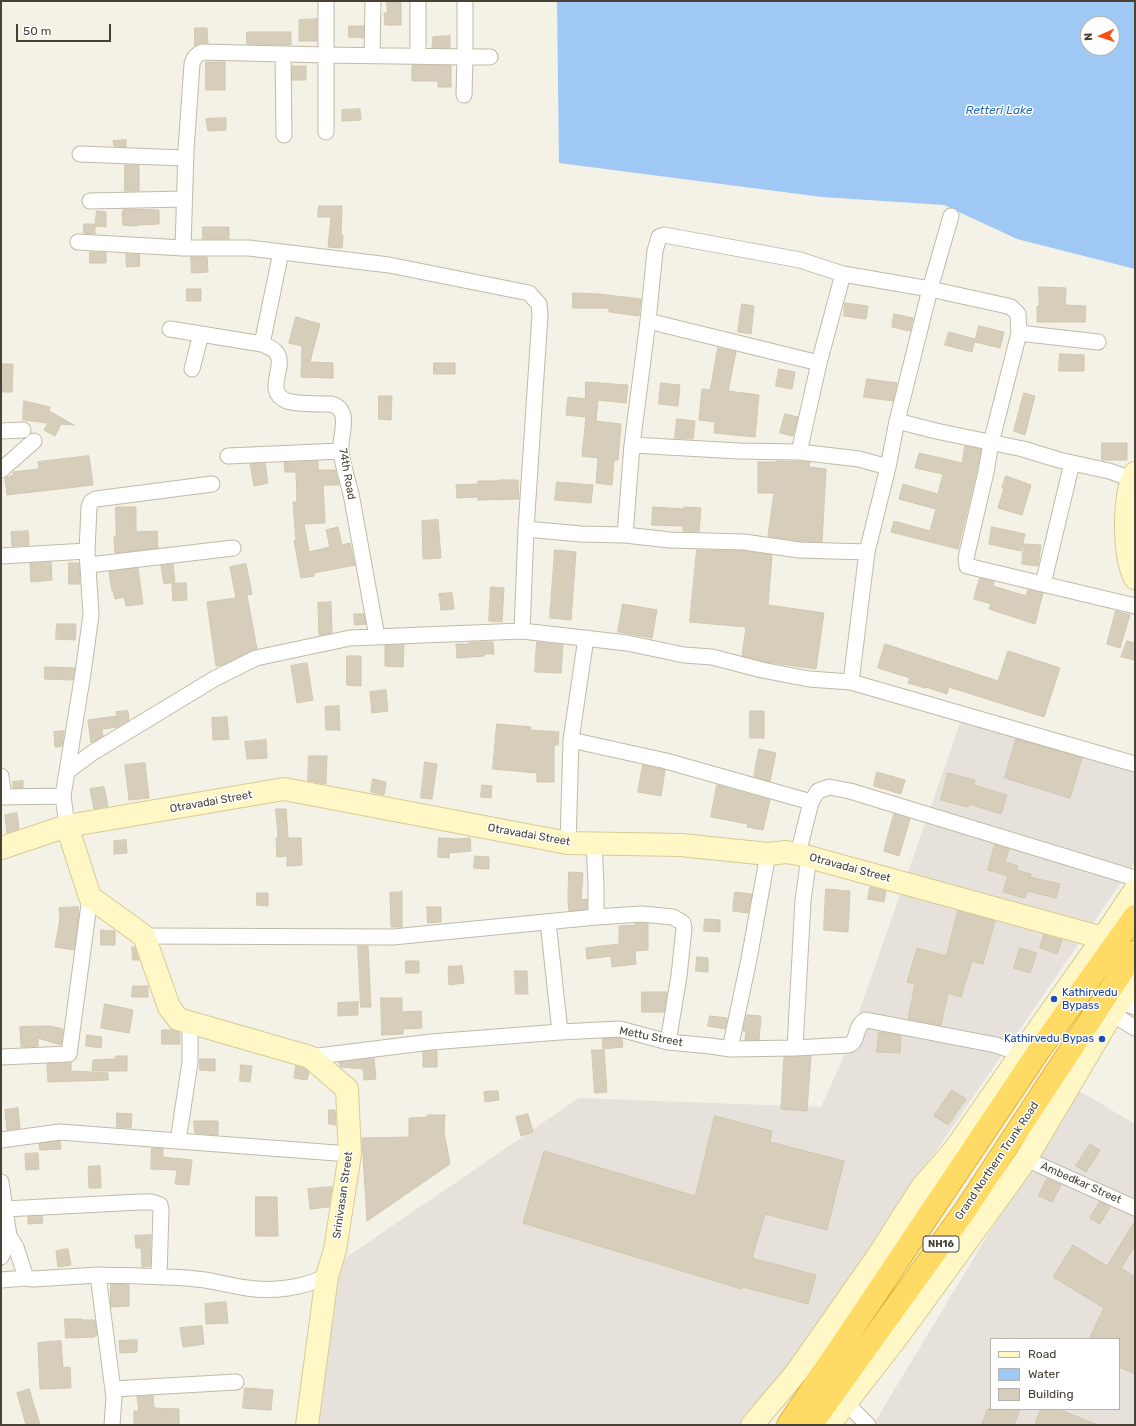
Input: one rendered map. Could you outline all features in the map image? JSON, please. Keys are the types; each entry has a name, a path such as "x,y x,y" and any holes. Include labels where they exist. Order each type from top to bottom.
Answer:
{"highway":[{"name":"NH16","path":"788,1425 1030,1053 1135,916"},
{"name":"Grand Northern Trunk Road","path":"811,1425 966,1209 1135,952"}],"street":[{"path":"326,1 326,132"},
{"path":"372,56 373,1"},
{"path":"418,1 418,56"},
{"path":"464,95 465,1"},
{"path":"182,248 192,64 197,54 202,52 326,56 490,57"},
{"path":"283,54 284,135"},
{"path":"80,154 186,154"},
{"path":"90,201 184,199"},
{"path":"851,682 867,552 888,466 897,421 930,289 951,216"},
{"path":"625,535 632,445 648,321 656,242 659,237 664,235 800,260 843,274 930,289 1011,307 1018,314 1019,332 991,443 986,472 966,558 967,566 1135,606"},
{"path":"78,242 182,248 249,248 389,265 529,293 539,304 540,315 526,529 522,631"},
{"path":"262,344 281,252"},
{"path":"799,452 819,363 843,274"},
{"path":"648,321 819,363"},
{"name":"74th Road","path":"170,329 262,344 275,350 279,356 276,390 281,397 288,401 331,404 337,406 342,411 344,420 341,451 351,494 377,637"},
{"path":"1019,332 1098,342"},
{"path":"192,369 201,334"},
{"path":"897,421 991,443 1023,448 1072,463 1133,476 1126,510 1127,546 1135,578"},
{"path":"1,431 23,430"},
{"path":"1,470 34,441"},
{"path":"632,445 739,451 799,452 859,459 888,466"},
{"path":"228,456 341,451"},
{"path":"1043,584 1072,463"},
{"path":"1,1057 69,1054 90,897 67,826 63,796 91,615 88,558 89,507 91,502 96,499 212,484"},
{"path":"526,529 581,534 625,535 670,540 744,542 799,550 867,552"},
{"path":"1,556 88,558 233,548"},
{"path":"68,771 99,749 195,690 256,658 350,638 522,631 628,643 684,655 712,657 762,670 809,678 851,682 1135,764"},
{"path":"568,843 571,740 586,638"},
{"path":"571,740 666,761 811,802"},
{"path":"1,776 2,797 63,796"},
{"path":"795,1048 803,901 803,855 811,802 818,791 829,787 850,791 1135,878"},
{"name":"Otravadai Street","path":"1,848 67,826 284,789 568,843 681,845 768,854 786,852 803,855 1103,938"},
{"path":"594,843 596,917"},
{"path":"730,1049 749,959 768,854"},
{"path":"752,1425 796,1373 878,1256 922,1187 956,1149 1030,1053 1135,890"},
{"path":"90,897 144,936 393,937 596,917 642,914 673,917 682,923 684,928 679,976 668,1042"},
{"path":"548,922 560,1032"},
{"name":"Srinivasan Street","path":"144,936 169,1007 178,1019 310,1057 347,1089 350,1154 335,1250 327,1276 307,1425"},
{"path":"828,1425 900,1332 1026,1158 1123,1007 1135,978"},
{"path":"1123,1007 1122,1020 1135,1028"},
{"name":"Mettu Street","path":"310,1057 431,1042 620,1029 668,1042 730,1049 851,1045 859,1024 866,1020 1030,1053"},
{"path":"178,1141 190,1062 190,1022"},
{"path":"1,1140 60,1132 350,1154"},
{"name":"Ambedkar Street","path":"1026,1158 1135,1208"},
{"path":"1,1182 8,1236 8,1242 1,1257"},
{"path":"5,1209 140,1202 157,1203 160,1205 161,1209 159,1277"},
{"path":"8,1236 16,1247 26,1278"},
{"path":"1,1280 98,1275 159,1277 197,1279 248,1288 267,1289 301,1286 327,1276"},
{"path":"98,1275 114,1398 112,1425"},
{"path":"113,1389 236,1382"},
{"path":"846,1403 868,1425"}],"shaded area":[{"path":"964,712 1135,756 1135,862 754,1415 744,1425 316,1425 341,1261 579,1098 821,1107 842,1060"},
{"path":"1076,1089 1135,1124 1135,1425 873,1425"}],"water":[{"name":"Retteri Lake","path":"557,1 1135,1 1135,269 1017,239 944,205 822,197 559,163"}],"building":[{"path":"387,1 401,1 401,25 385,25 384,13 387,13"},
{"path":"317,19 317,41 299,41 299,20"},
{"path":"349,26 364,26 363,38 349,37"},
{"path":"195,28 207,28 208,43 202,43 195,46"},
{"path":"247,32 291,32 291,45 247,44"},
{"path":"450,36 450,48 432,48 433,37"},
{"path":"206,62 225,62 225,90 206,90"},
{"path":"292,66 306,66 306,80 292,80"},
{"path":"412,66 451,66 451,87 438,87 438,81 412,81"},
{"path":"360,109 361,120 342,121 342,110"},
{"path":"226,118 226,130 208,131 206,119"},
{"path":"126,140 126,147 114,146 113,141"},
{"path":"125,165 139,165 139,191 125,191"},
{"path":"319,206 342,206 342,248 328,247 331,217 318,217"},
{"path":"124,209 159,210 159,224 137,226 123,225 122,213"},
{"path":"97,211 106,212 106,227 95,226"},
{"path":"84,224 95,224 95,234 84,233"},
{"path":"203,227 229,227 229,239 203,239"},
{"path":"90,252 106,253 106,263 90,263"},
{"path":"126,254 139,254 140,266 127,267"},
{"path":"191,257 207,257 208,272 192,273"},
{"path":"1039,287 1066,288 1065,305 1086,306 1085,322 1037,322"},
{"path":"187,289 201,289 201,301 187,301"},
{"path":"573,293 599,294 641,299 639,316 609,312 609,308 573,308"},
{"path":"845,303 868,306 866,319 844,316"},
{"path":"742,304 754,306 751,334 738,332"},
{"path":"894,314 913,318 910,331 892,327"},
{"path":"296,317 320,324 310,362 333,363 333,378 301,377 302,346 289,343"},
{"path":"979,326 1004,332 1000,348 975,342"},
{"path":"949,332 975,339 972,352 945,345"},
{"path":"718,348 736,352 728,391 759,395 755,437 714,433 715,422 699,420 702,389 710,390"},
{"path":"1060,354 1084,355 1084,371 1059,371"},
{"path":"434,363 455,363 455,374 434,374"},
{"path":"1,364 13,364 12,392 1,392"},
{"path":"779,369 795,372 792,389 776,386"},
{"path":"867,379 897,383 893,401 864,397"},
{"path":"586,382 628,385 626,403 598,400 596,421 621,424 618,460 614,460 612,485 596,483 598,458 582,456 586,417 566,415 568,397 585,399"},
{"path":"661,383 680,385 678,406 659,404"},
{"path":"1024,393 1035,396 1025,435 1014,431"},
{"path":"379,396 392,396 391,420 379,419"},
{"path":"24,401 50,407 49,411 74,425 61,424 55,436 44,430 48,423 23,420"},
{"path":"785,414 798,417 793,436 780,433"},
{"path":"677,419 695,421 693,439 675,438"},
{"path":"1102,443 1127,443 1127,460 1102,460"},
{"path":"965,446 981,449 958,549 891,532 894,521 930,531 936,509 899,499 903,484 938,494 943,474 915,468 919,453 962,463"},
{"path":"89,456 93,485 7,495 5,478 13,475 13,472 39,469 38,462"},
{"path":"318,461 318,470 335,470 339,485 323,485 325,523 304,524 309,552 330,547 326,530 338,527 342,545 350,543 355,565 314,573 314,576 301,578 294,541 296,541 293,502 297,502 296,472 285,472 284,463"},
{"path":"758,462 810,462 809,467 826,469 822,542 800,541 768,536 774,493 758,493"},
{"path":"265,463 268,483 254,486 250,464"},
{"path":"1006,476 1031,485 1022,515 998,508"},
{"path":"518,480 519,499 478,500 478,497 457,498 456,485 478,484 478,481"},
{"path":"557,482 593,485 591,503 555,500"},
{"path":"116,507 136,507 136,532 157,531 158,548 115,553 114,536 116,536"},
{"path":"653,507 684,509 684,507 701,508 699,532 683,531 683,526 652,525"},
{"path":"438,520 441,558 423,559 422,521"},
{"path":"992,527 1025,534 1021,551 989,544"},
{"path":"28,531 29,545 12,546 11,532"},
{"path":"1024,544 1041,545 1038,566 1022,564"},
{"path":"555,550 576,552 571,620 550,618"},
{"path":"697,550 743,551 772,555 768,605 824,613 816,669 767,662 742,656 746,627 690,622"},
{"path":"51,562 52,580 31,582 30,563"},
{"path":"69,563 79,563 80,584 69,584"},
{"path":"173,564 175,582 164,584 161,566"},
{"path":"246,564 252,594 247,595 257,649 223,665 216,666 207,602 236,598 230,567"},
{"path":"138,568 143,604 126,606 124,597 115,599 109,572"},
{"path":"980,578 994,582 993,586 1026,596 1028,590 1043,593 1035,624 989,609 991,604 974,599"},
{"path":"186,583 187,600 173,601 172,584"},
{"path":"491,587 504,588 502,622 489,621"},
{"path":"452,593 454,609 441,610 439,594"},
{"path":"331,602 332,633 319,635 318,603"},
{"path":"623,604 657,610 652,638 618,632"},
{"path":"1116,611 1130,615 1120,648 1107,644"},
{"path":"354,614 364,614 366,624 355,625"},
{"path":"57,624 76,624 75,640 56,639"},
{"path":"1127,641 1135,643 1135,660 1121,657"},
{"path":"469,642 493,642 494,654 457,658 456,644 470,644"},
{"path":"537,642 563,645 561,673 535,672"},
{"path":"885,644 998,681 1008,651 1060,668 1044,717 949,687 947,694 908,683 910,678 878,668"},
{"path":"404,645 403,667 385,666 385,646"},
{"path":"347,656 361,656 361,686 347,685"},
{"path":"307,663 313,700 297,703 291,666"},
{"path":"45,667 75,668 73,680 45,679"},
{"path":"386,690 388,711 372,713 370,692"},
{"path":"339,706 340,730 326,730 325,707"},
{"path":"128,711 129,720 118,727 102,729 103,736 91,743 88,720 117,716 116,712"},
{"path":"750,711 764,711 764,738 750,738"},
{"path":"227,717 229,739 213,740 212,718"},
{"path":"497,724 531,727 530,730 559,732 558,745 554,745 554,782 537,782 537,773 493,769"},
{"path":"64,731 62,746 55,747 54,732"},
{"path":"1016,739 1082,758 1070,798 1005,778"},
{"path":"266,740 267,758 247,759 245,742"},
{"path":"759,749 776,753 770,781 754,777"},
{"path":"309,756 327,756 326,784 308,781"},
{"path":"425,762 437,764 432,799 421,798"},
{"path":"145,763 149,798 129,800 125,765"},
{"path":"643,765 665,770 661,796 638,792"},
{"path":"877,772 905,780 901,794 874,786"},
{"path":"948,773 975,780 974,785 1007,795 1001,814 969,804 968,807 941,800"},
{"path":"373,779 386,782 384,795 371,792"},
{"path":"23,781 23,788 13,788 13,782"},
{"path":"482,785 492,786 491,798 481,797"},
{"path":"717,785 770,800 763,830 747,827 748,824 711,817"},
{"path":"104,787 108,806 94,809 90,789"},
{"path":"276,809 286,809 288,838 301,838 302,865 287,866 287,856 277,857 276,838 278,838"},
{"path":"17,813 19,829 7,833 5,815"},
{"path":"894,814 910,819 899,856 884,851"},
{"path":"439,838 470,838 471,851 449,853 449,858 438,857"},
{"path":"126,840 127,853 114,854 114,841"},
{"path":"995,845 1009,849 1005,862 1018,866 1016,870 1031,874 1030,877 1060,884 1056,898 1027,891 1025,898 1003,892 1008,876 988,870"},
{"path":"475,856 489,857 489,869 474,868"},
{"path":"569,872 583,873 581,900 587,899 587,909 569,911"},
{"path":"870,887 886,891 884,902 868,899"},
{"path":"826,889 850,891 848,932 824,930"},
{"path":"402,892 402,927 391,927 390,893"},
{"path":"735,892 752,894 748,913 733,911"},
{"path":"257,893 268,893 268,906 257,905"},
{"path":"78,907 79,914 74,950 55,947 60,919 59,908"},
{"path":"427,907 441,907 441,922 428,923"},
{"path":"958,911 995,921 983,964 972,961 961,997 948,993 941,1025 908,1019 915,984 907,982 917,948 946,956"},
{"path":"705,919 720,920 720,932 704,931"},
{"path":"636,923 648,924 648,950 635,951 636,964 612,967 611,956 587,959 586,948 619,944 619,926 636,925"},
{"path":"101,930 115,931 115,945 101,945"},
{"path":"1044,935 1062,940 1057,954 1040,948"},
{"path":"358,946 368,946 371,1007 361,1007"},
{"path":"132,947 135,947 139,960 133,960"},
{"path":"1020,948 1037,953 1030,973 1014,968"},
{"path":"697,957 708,958 708,972 696,971"},
{"path":"406,961 419,961 419,973 406,973"},
{"path":"462,966 464,983 449,985 448,967"},
{"path":"515,971 527,971 528,994 516,994"},
{"path":"133,986 148,986 148,997 132,997"},
{"path":"642,992 667,992 664,1012 642,1012"},
{"path":"381,998 402,998 402,1012 421,1011 422,1028 403,1029 403,1034 382,1035"},
{"path":"358,1002 358,1015 338,1016 338,1003"},
{"path":"105,1004 133,1010 129,1033 101,1028"},
{"path":"747,1015 761,1016 759,1040 745,1040 746,1032 743,1031"},
{"path":"710,1016 727,1018 725,1029 708,1026"},
{"path":"50,1026 63,1029 61,1045 38,1038 38,1046 21,1047 20,1027"},
{"path":"162,1030 173,1030 180,1033 180,1044 162,1044"},
{"path":"879,1032 901,1036 900,1053 877,1052"},
{"path":"87,1035 102,1037 101,1048 86,1046"},
{"path":"602,1039 622,1039 623,1047 603,1049"},
{"path":"592,1050 604,1050 607,1092 595,1093"},
{"path":"437,1051 437,1067 423,1067 423,1052"},
{"path":"116,1056 127,1056 127,1071 92,1071 93,1060 116,1059"},
{"path":"811,1056 807,1111 781,1109 784,1057"},
{"path":"374,1058 376,1079 364,1080 363,1069 341,1067 339,1062"},
{"path":"200,1059 215,1059 215,1071 200,1070"},
{"path":"71,1063 71,1071 108,1073 108,1080 48,1082 47,1064"},
{"path":"241,1065 252,1066 250,1082 240,1081"},
{"path":"296,1066 304,1068 309,1072 307,1080 294,1078"},
{"path":"952,1090 966,1099 948,1125 934,1116"},
{"path":"498,1091 499,1100 485,1102 484,1092"},
{"path":"18,1108 20,1128 7,1130 5,1110"},
{"path":"329,1110 335,1110 336,1125 329,1124"},
{"path":"117,1113 132,1114 131,1128 117,1127"},
{"path":"528,1114 533,1132 521,1136 516,1117"},
{"path":"428,1115 445,1115 444,1132 450,1164 367,1221 362,1138 409,1137 409,1118 428,1117"},
{"path":"715,1116 772,1131 770,1142 844,1161 827,1230 765,1214 752,1258 816,1275 808,1304 743,1287 742,1289 523,1223 544,1151 695,1196"},
{"path":"194,1121 218,1121 218,1135 195,1133"},
{"path":"60,1141 61,1149 40,1150 39,1144"},
{"path":"1090,1144 1100,1150 1086,1172 1076,1166"},
{"path":"152,1148 163,1149 163,1157 192,1160 189,1185 175,1184 177,1170 151,1169"},
{"path":"38,1153 39,1169 26,1170 25,1154"},
{"path":"100,1166 101,1188 89,1188 88,1167"},
{"path":"1047,1179 1061,1185 1052,1202 1039,1196"},
{"path":"332,1187 329,1207 310,1209 308,1189"},
{"path":"256,1197 277,1197 278,1236 256,1236"},
{"path":"1100,1202 1110,1207 1100,1224 1090,1218"},
{"path":"42,1216 43,1223 28,1224 28,1217"},
{"path":"1135,1221 1135,1246 1121,1268 1135,1277 1135,1374 1120,1367 1120,1338 1089,1338 1104,1308 1053,1277 1073,1245 1107,1266"},
{"path":"151,1235 150,1266 142,1267 141,1248 136,1248 135,1236"},
{"path":"68,1249 71,1265 58,1267 56,1251"},
{"path":"111,1284 129,1285 129,1306 111,1307"},
{"path":"226,1302 228,1323 206,1324 205,1304"},
{"path":"65,1319 95,1320 97,1335 95,1335 95,1337 66,1338"},
{"path":"202,1326 204,1344 183,1347 180,1328"},
{"path":"137,1340 137,1352 120,1353 119,1341"},
{"path":"61,1341 63,1368 70,1367 71,1388 40,1389 38,1343"},
{"path":"245,1388 273,1390 271,1410 243,1408"},
{"path":"29,1389 40,1425 26,1425 17,1393"},
{"path":"153,1396 154,1408 179,1409 179,1425 134,1425 134,1411 139,1411 137,1397"},
{"path":"988,1409 1020,1410 1014,1425 982,1425"},
{"path":"1041,1410 1060,1410 1098,1425 1035,1425"}],"place":[{"name":"Kathirvedu Bypass","path":"1054,999"},
{"name":"Kathirvedu Bypas","path":"1102,1039"}]}
